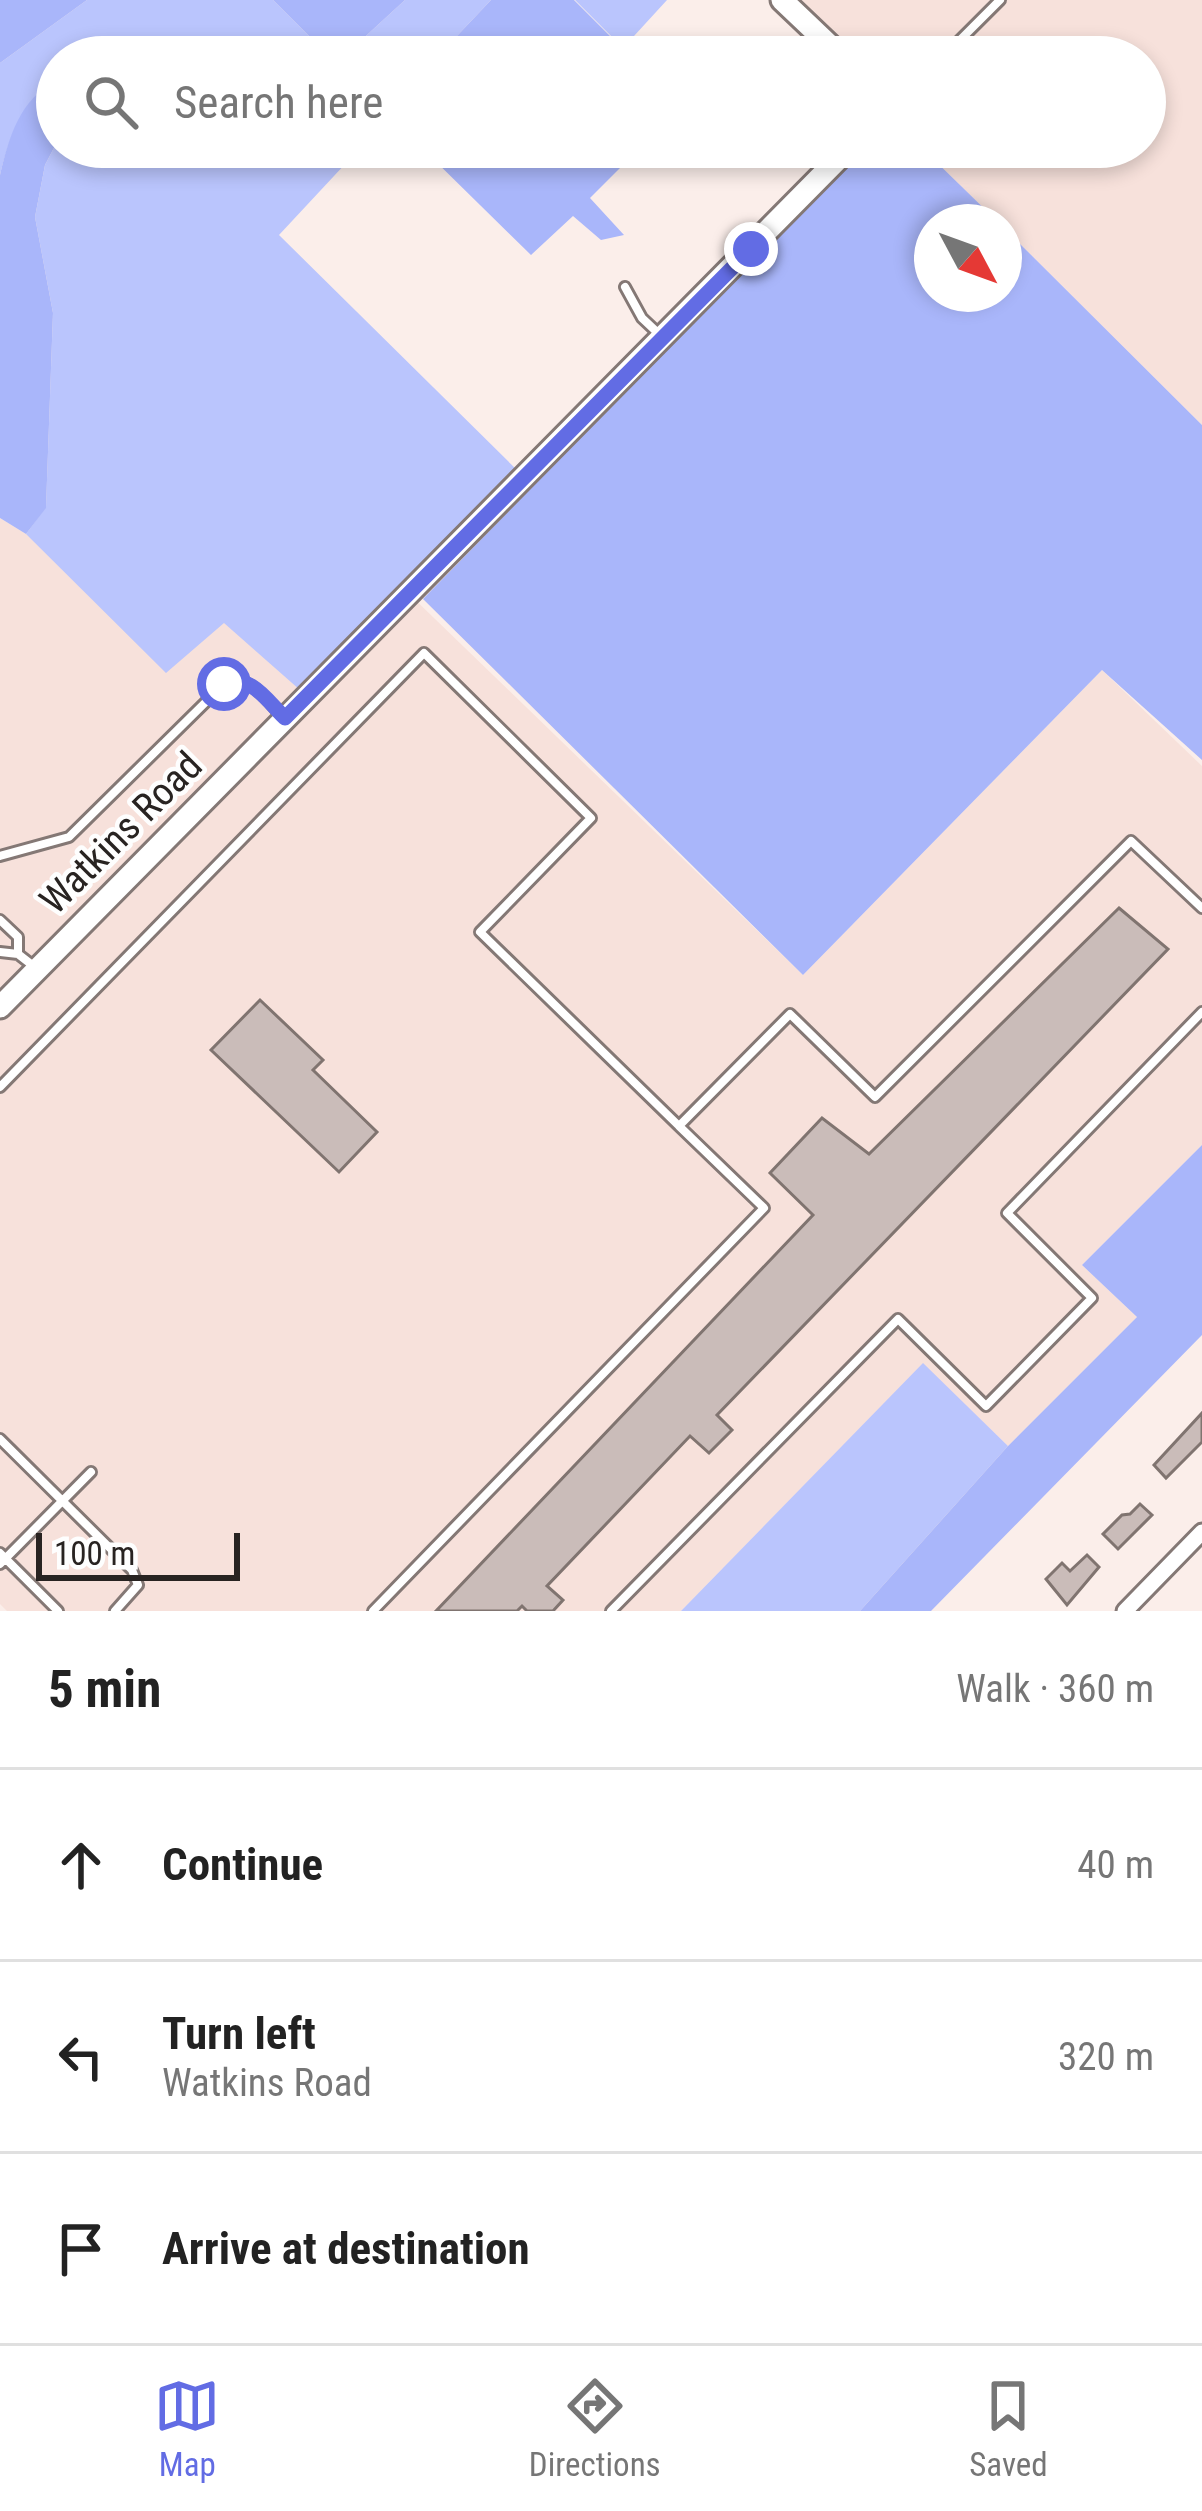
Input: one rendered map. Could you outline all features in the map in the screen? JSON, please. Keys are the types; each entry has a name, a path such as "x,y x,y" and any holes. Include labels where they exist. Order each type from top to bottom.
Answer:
{"street":[{"path":"782,0 820,36"},
{"name":"Watkins Road","path":"0,1007 829,168"},
{"path":"1125,1611 1202,1532"}],"lane":[{"path":"964,36 1000,0"},
{"path":"625,287 642,318 663,338"},
{"path":"0,1087 424,653 591,818 480,932 764,1208 373,1611"},
{"path":"0,856 69,837 224,684 237,679 250,683 285,718"},
{"path":"679,1126 790,1015 875,1097 1131,841 1202,908"},
{"path":"0,920 18,937 18,954"},
{"path":"0,952 18,954 37,969"},
{"path":"610,1611 898,1319 986,1406 1092,1298 1007,1213 1202,1012"},
{"path":"0,1439 136,1577 134,1592 115,1611"},
{"path":"58,1611 2,1558 91,1472"}],"shaded area":[{"path":"0,0 87,0 36,36 0,63"},
{"path":"87,0 273,0 309,36 37,36"},
{"path":"273,0 405,0 366,36 309,36"},
{"path":"405,0 491,0 457,36 366,36"},
{"path":"491,0 574,0 610,36 457,36"},
{"path":"575,0 667,0 634,36 611,36"},
{"path":"784,0 1202,0 1202,425 1022,246 1022,204 980,204 943,168 1166,168 1166,36 817,36"},
{"path":"36,37 36,96 19,120 0,175 0,63"},
{"path":"36,95 36,168 44,168 35,217 53,313 46,508 26,534 0,518 0,175 18,120"},
{"path":"44,168 341,168 279,235 518,471 300,690 224,623 166,673 26,534 46,507 53,313 35,217"},
{"path":"442,168 620,168 590,198 624,235 601,240 573,216 531,255"},
{"path":"843,168 943,168 980,204 914,204 914,312 1022,312 1022,246 1202,425 1202,760 1102,670 803,975 423,599"},
{"path":"0,518 224,623 404,589 803,975 1102,670 1202,766 1202,1145 1082,1265 1137,1317 1008,1446 923,1364 681,1611 7,1611 0,1604"},
{"path":"1202,1145 1202,1335 931,1611 860,1611 1008,1446 1137,1317 1082,1265"},
{"path":"923,1363 1008,1446 860,1611 681,1611"}],"building":[{"path":"1119,908 1168,949 717,1415 732,1430 709,1453 690,1436 547,1586 563,1600 553,1611 527,1611 522,1606 517,1611 436,1611 813,1215 770,1173 822,1118 869,1154"},
{"path":"260,1000 323,1060 313,1070 377,1132 339,1172 211,1050"},
{"path":"1202,1413 1202,1442 1166,1478 1154,1465"},
{"path":"1140,1504 1152,1515 1118,1549 1103,1534"},
{"path":"1087,1555 1099,1567 1067,1605 1046,1579 1062,1563 1070,1571"}],"route":[{"path":"224,684 237,679 250,683 285,718 751,249"}]}
